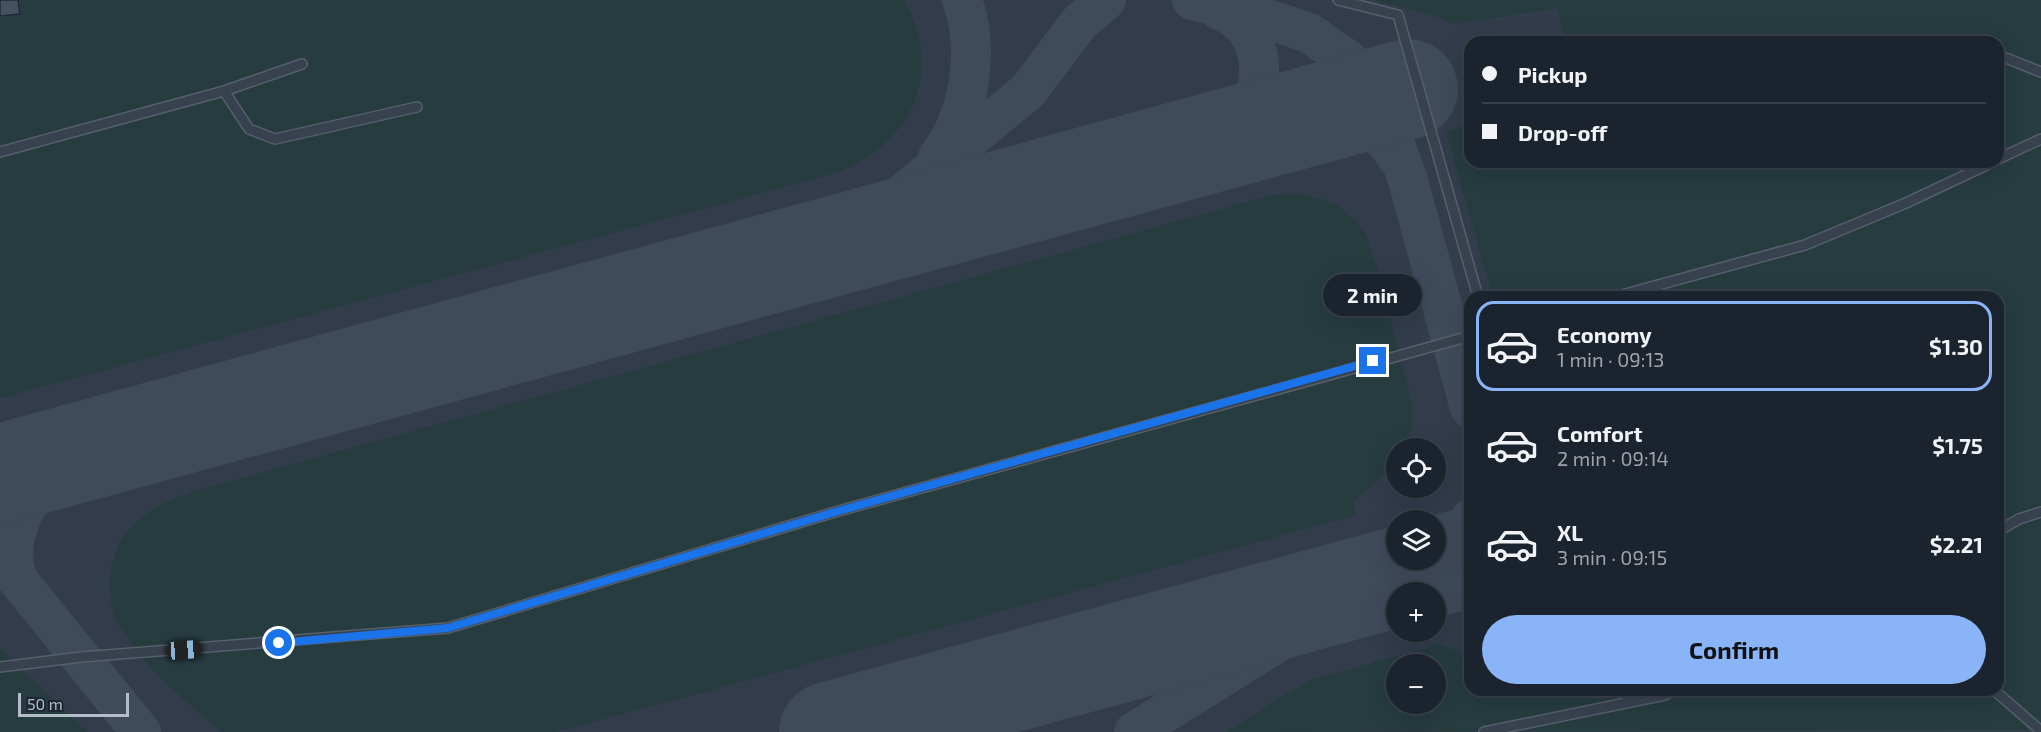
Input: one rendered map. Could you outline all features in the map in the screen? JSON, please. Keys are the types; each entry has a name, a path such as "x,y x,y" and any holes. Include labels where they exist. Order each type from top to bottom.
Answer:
{"lane":[{"path":"1338,0 1398,15 1476,291"},
{"path":"2004,57 2041,72"},
{"path":"0,152 224,91 302,64"},
{"path":"224,91 249,129 275,139 417,107"},
{"path":"2004,156 2041,139"},
{"path":"1636,291 1805,245 1906,203 1980,168"},
{"path":"0,667 81,657 448,628 835,512 1464,338"},
{"path":"2004,528 2019,519 2041,512"},
{"path":"1626,696 1628,702"},
{"path":"1485,732 1652,696"},
{"path":"2001,696 2041,731"}],"shaded area":[{"path":"0,0 2041,0 2041,732 0,732"}],"green space":[{"path":"20,0 904,0 916,27 921,54 920,80 913,103 901,125 884,144 861,160 835,173 0,398 0,18 22,15"},
{"path":"1374,0 2041,0 2041,730 1226,732 1308,681 1386,659 1386,714 1446,714 1446,654 1404,654 1440,644 1464,654 1464,696 2004,696 2004,291 1491,291 1446,132 1464,125 1464,168 2004,168 2004,36 1564,36 1557,8 1454,24 1435,16"},
{"path":"1301,193 1335,204 1356,221 1366,235 1379,275 1412,404 1412,425 1408,438 1386,438 1386,473 1353,501 1356,515 556,732 223,732 181,696 140,655 129,641 114,613 110,598 111,568 122,540 130,528 147,513 195,491 1273,195"},
{"path":"0,649 87,732 0,732"}],"building":[{"path":"0,0 18,0 20,14 0,16"}],"taxiway":[{"path":"938,157 958,122 969,82 970,39 962,0"},
{"path":"841,244 1028,91 1079,23 1106,0"},
{"path":"1192,0 1277,22 1309,33 1348,60 1369,83 1377,97 1407,177 1464,386"},
{"path":"1195,147 1222,136 1237,125 1248,111 1259,77 1254,44 1246,29 1234,17 1217,9"},
{"path":"1290,121 1320,117 1350,121 1377,134 1397,158"},
{"path":"17,578 13,559 15,540 20,521 29,502 55,471 86,450"},
{"path":"1464,544 1461,557 1464,564"},
{"path":"0,558 141,732"},
{"path":"1402,575 1443,576 1464,582"},
{"path":"1134,732 1371,584"},
{"path":"897,713 946,710 967,717 988,732"}],"runway":[{"path":"0,474 1408,89"},
{"path":"829,732 1464,559"}],"route":[{"path":"279,643 448,628 835,512 1373,361"}]}
